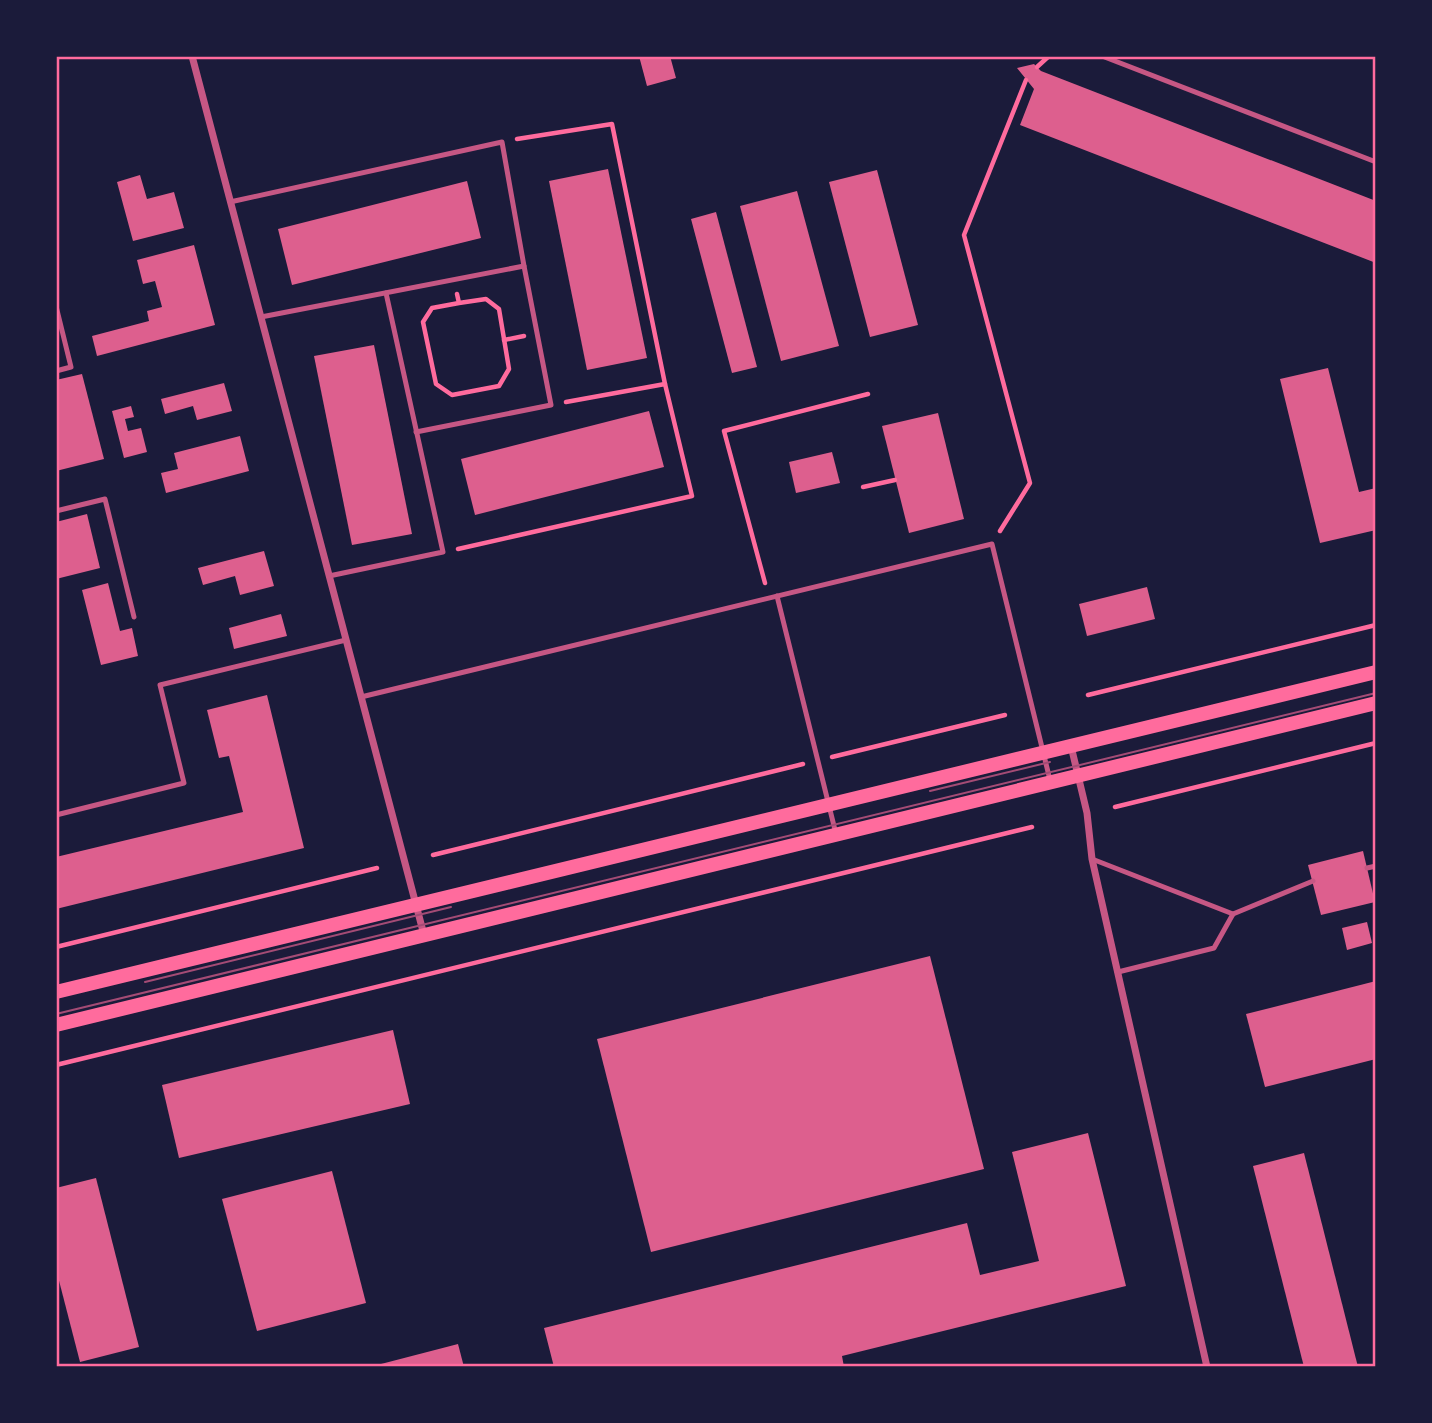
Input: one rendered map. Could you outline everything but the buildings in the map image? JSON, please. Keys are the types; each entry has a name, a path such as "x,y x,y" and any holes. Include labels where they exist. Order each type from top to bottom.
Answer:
{"main road":[{"path":"56,992 1376,672"},
{"path":"56,1025 1376,703"}],"street":[{"path":"192,56 424,935"},
{"path":"1071,746 1087,813 1092,859 1207,1367"}],"lane":[{"path":"1102,56 1376,162"},
{"path":"230,202 502,142 551,405 416,432"},
{"path":"261,317 524,266"},
{"path":"329,576 443,552 386,293"},
{"path":"56,306 71,367 56,371"},
{"path":"56,511 104,499 134,617"},
{"path":"361,697 992,544 1051,783"},
{"path":"777,596 836,835"},
{"path":"56,814 184,783 160,685 346,640"},
{"path":"1092,859 1233,914"},
{"path":"1367,868 1376,866"},
{"path":"1118,972 1214,948 1233,914 1313,881"}],"path":[{"path":"1037,68 1049,56"},
{"path":"992,544 1030,483 964,235 1026,80"},
{"path":"443,552 692,496 665,384 612,124 502,142"},
{"path":"455,279 458,303"},
{"path":"486,299 499,309 509,369 499,386 453,395 436,384 423,322 432,308 458,303 486,299"},
{"path":"551,405 665,384"},
{"path":"769,598 724,431 868,394"},
{"path":"863,487 895,480"},
{"path":"1088,695 1376,625"},
{"path":"433,855 1005,715"},
{"path":"1115,807 1376,743"},
{"path":"56,1065 1032,827"},
{"path":"56,947 377,868"}],"tram line":[{"path":"56,1014 1376,693"},
{"path":"930,791 1050,762"},
{"path":"145,982 451,907"}]}
